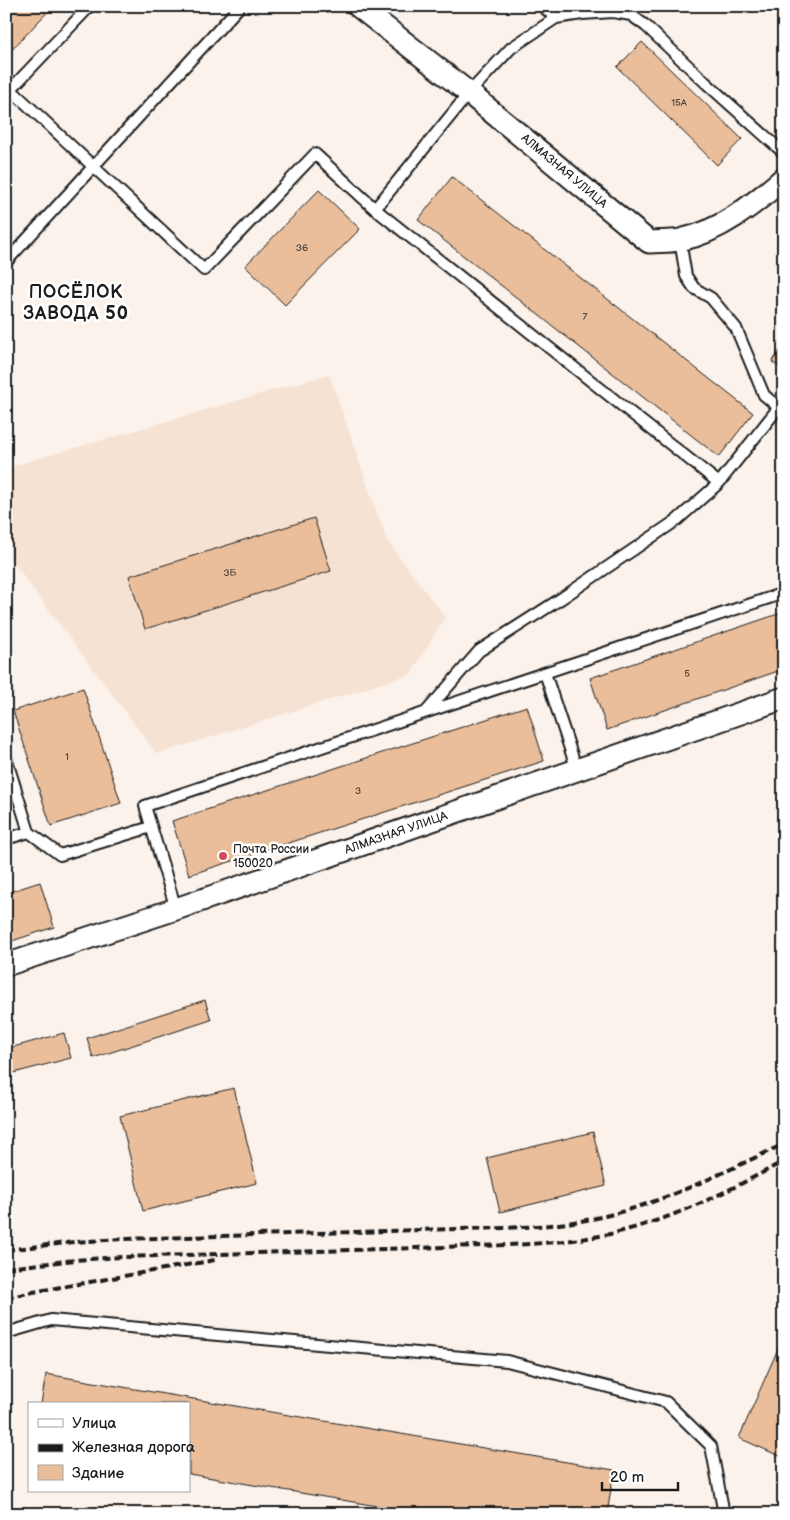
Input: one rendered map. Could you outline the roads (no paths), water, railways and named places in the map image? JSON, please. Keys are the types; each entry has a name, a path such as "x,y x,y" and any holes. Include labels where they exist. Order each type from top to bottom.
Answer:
{"street":[{"name":"АЛМАЗНАЯ УЛИЦА","path":"358,6 469,93 649,242 680,240 714,228 740,213 784,178"},
{"name":"АЛМАЗНАЯ УЛИЦА","path":"6,965 176,909 784,698"}],"lane":[{"path":"90,6 9,87 204,270 315,154 375,209 719,483"},
{"path":"6,262 240,6"},
{"path":"542,6 556,18"},
{"path":"375,209 469,93 511,48 556,18 582,14 613,12 631,15 646,26 784,153"},
{"path":"426,712 479,651 562,598 677,520 719,483 781,409 764,395 736,328 711,298 694,288 686,276 680,240"},
{"path":"176,909 145,806 784,593"},
{"path":"545,672 577,770"},
{"path":"6,758 29,832 60,855 151,827"},
{"path":"6,839 29,832"},
{"path":"6,1333 51,1320 506,1361 666,1402 711,1446 724,1514"}],"railway":[{"path":"6,1250 74,1242 122,1239 490,1228 561,1224 583,1221 628,1210 674,1194 784,1144"},
{"path":"6,1268 122,1257 514,1245 586,1238 633,1228 678,1213 721,1194 784,1161"},
{"path":"6,1298 215,1260"}],"place":[{"name":"Почта России 150020","path":"223,856"}],"district":[{"name":"ПОСЁЛОК ЗАВОДА 50","path":"76,302"}]}
